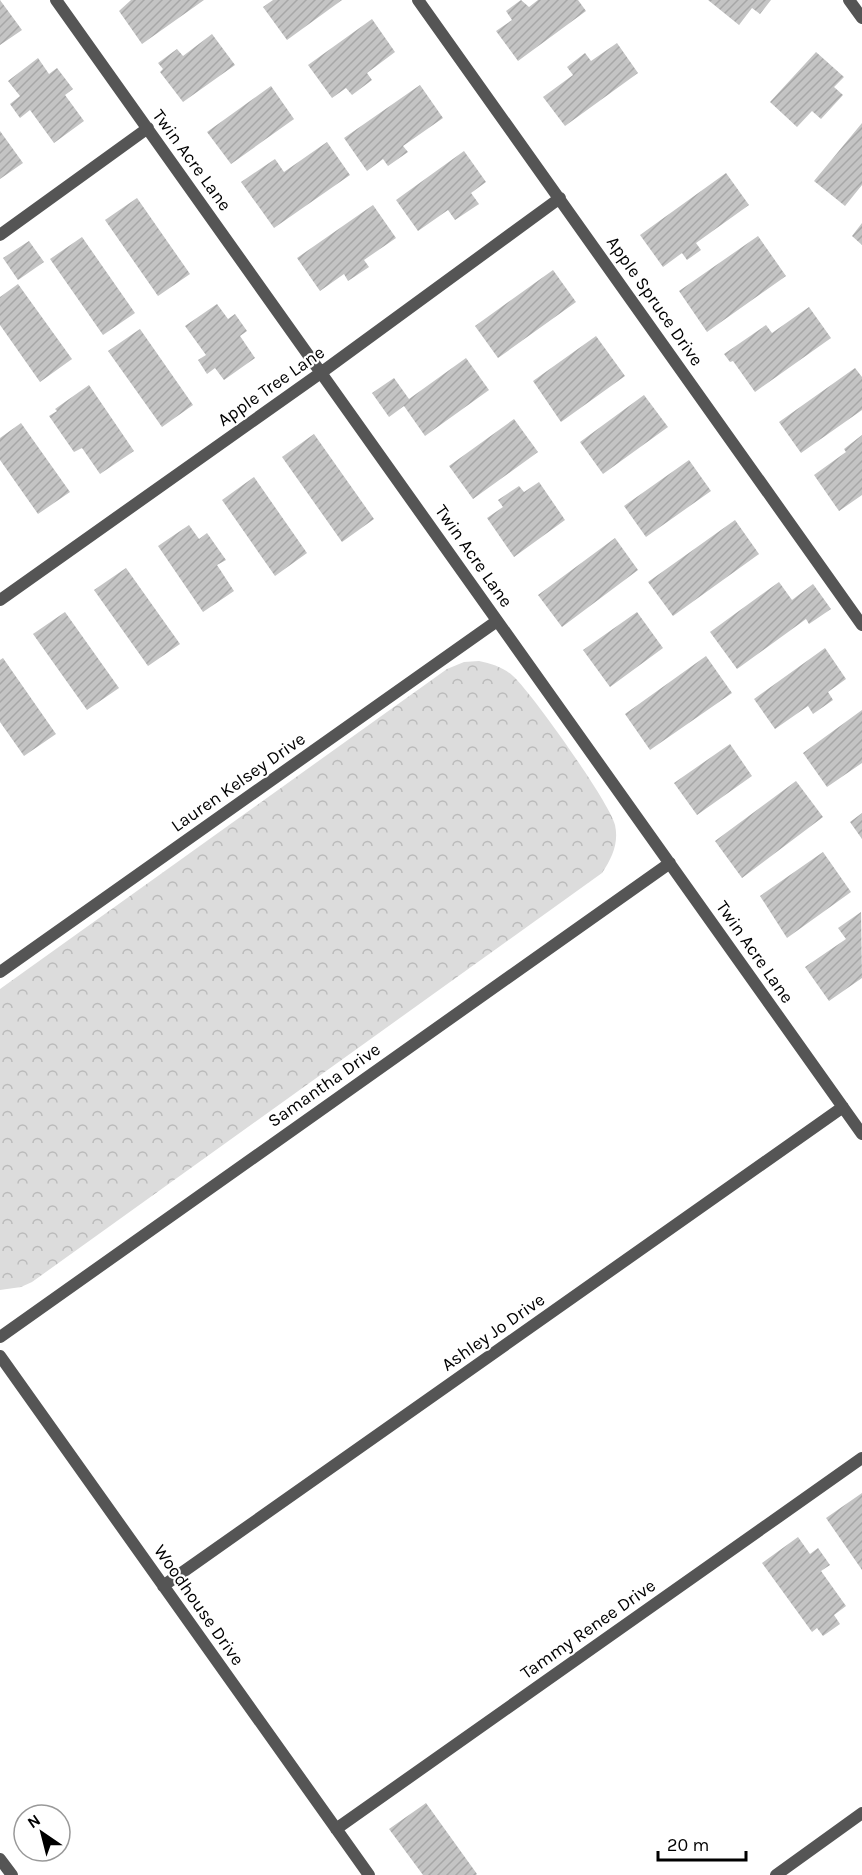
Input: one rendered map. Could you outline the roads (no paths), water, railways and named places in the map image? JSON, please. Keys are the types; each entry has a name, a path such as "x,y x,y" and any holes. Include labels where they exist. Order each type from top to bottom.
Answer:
{"street":[{"name":"Twin Acre Lane","path":"56,0 862,1134"},
{"name":"Apple Spruce Drive","path":"418,0 862,625"},
{"path":"849,0 862,18"},
{"path":"0,235 148,128"},
{"name":"Apple Tree Lane","path":"0,600 322,372 560,198"},
{"name":"Lauren Kelsey Drive","path":"0,972 497,621"},
{"name":"Samantha Drive","path":"0,1337 670,863"},
{"name":"Ashley Jo Drive","path":"163,1586 843,1107"},
{"name":"Woodhouse Drive","path":"0,1356 369,1875"},
{"name":"Tammy Renee Drive","path":"336,1828 862,1458"},
{"path":"776,1875 862,1813"},
{"path":"0,1859 12,1875"}]}
